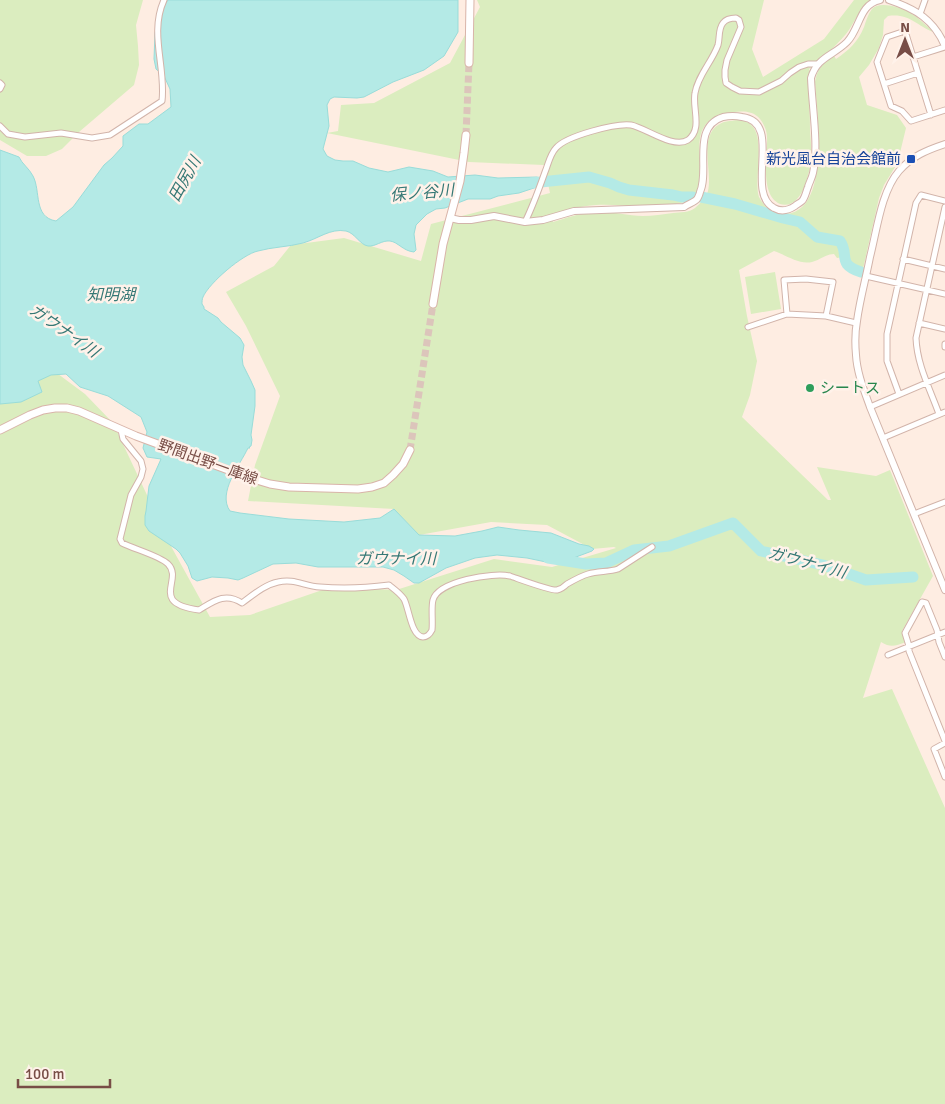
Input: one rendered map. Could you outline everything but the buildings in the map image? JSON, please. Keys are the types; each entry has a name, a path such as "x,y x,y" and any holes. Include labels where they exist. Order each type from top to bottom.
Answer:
{"main road":[{"path":"469,63 470,0"},
{"path":"433,304 443,244 460,181 466,135"},
{"name":"野間出野一庫線","path":"0,430 43,410 67,408 79,411 136,436 250,478 289,487 372,487 384,483 393,475 403,464 410,450"}],"street":[{"path":"0,126 8,134 26,137 61,133 92,138 110,135 162,101 163,88 157,35 158,18 164,0"},
{"path":"450,218 471,220 494,216 526,222 543,220 574,211 684,206 698,199 703,185 703,141 708,129 714,122 724,117 740,116 749,118 758,124 762,136 762,188 766,200 772,208 778,210 791,208 802,201 813,174 815,157 811,78 813,71 817,64 847,42 868,6 873,1 880,0"},
{"path":"889,0 904,5 920,14 940,34 945,46 913,57"},
{"path":"920,14 925,0"},
{"path":"526,222 555,148 573,137 619,125 632,125 672,142 687,140 694,134 696,125 694,101 698,82 717,46 721,25 725,21 736,18 740,20 741,28 727,60 725,70 726,83 732,88 740,91 759,92 781,81 799,67 817,64"},
{"path":"931,115 905,31 887,37 877,62 891,106 902,111 910,121 931,115 945,110"},
{"path":"884,84 918,73"},
{"path":"0,83 2,85 0,89"},
{"path":"945,144 911,159 899,171 890,185 882,210 856,323 856,357 862,385 945,590"},
{"path":"899,394 887,361 887,334 916,203 921,196 945,201"},
{"path":"883,438 942,413 922,370 917,352 916,338 945,207"},
{"path":"938,233 945,235"},
{"path":"903,260 945,269"},
{"path":"866,276 945,294"},
{"path":"787,314 784,280 806,279 833,282 826,316"},
{"path":"748,327 787,314 815,314 856,323"},
{"path":"919,323 945,329"},
{"path":"870,407 945,375"},
{"path":"121,430 123,440 141,461 143,469 131,495 120,539 122,543 162,560 169,565 172,571 170,597 176,603 190,609 199,610 214,600 221,598 235,598 242,603 261,589 276,582 294,581 318,587 371,588 389,585 404,599 416,633 421,637 427,637 432,630 433,599 438,591 452,584 482,576 507,576 547,589 557,590 577,578 590,573 618,569 652,548"},
{"path":"914,514 945,502"},
{"path":"945,657 926,602 922,602 905,633 910,646 909,651 945,742 934,749 945,777"},
{"path":"888,655 945,632"}],"green space":[{"path":"0,0 143,0 136,25 139,65 134,85 62,149 46,156 27,156 0,140"},
{"path":"477,0 764,0 752,49 763,77 824,39 854,0 872,0 864,7 842,39 809,69 811,164 804,188 794,202 782,205 773,199 767,184 767,137 765,128 757,116 748,112 739,112 725,114 711,120 703,129 700,141 700,179 698,190 690,199 677,204 638,207 585,206 552,214 553,222 594,212 647,216 693,210 703,200 708,191 707,152 710,134 715,127 724,122 737,120 749,123 755,130 759,152 757,188 762,202 768,209 779,214 786,214 800,209 810,196 815,179 819,136 815,82 821,66 834,56 836,59 853,45 862,32 869,13 875,6 886,5 903,9 918,18 933,32 902,16 888,16 884,20 883,35 879,48 859,77 867,105 897,115 906,128 900,159 884,185 879,198 863,269 854,266 847,260 846,246 843,242 840,243 843,248 843,257 837,258 834,254 831,254 807,263 797,261 774,251 739,270 757,361 750,395 742,417 828,500 831,500 817,467 876,476 890,470 933,576 902,631 906,642 893,646 881,642 863,698 892,689 945,808 945,1104 0,1104 0,373 50,368 85,394 113,423 172,548 210,617 250,615 331,587 396,590 494,559 552,567 616,548 592,549 547,525 491,522 419,535 394,509 248,501 255,465 280,396 246,326 226,292 274,266 291,245 344,238 421,261 431,224 550,193 544,165 469,162 327,133 338,131 341,105 374,103 450,63 480,7"},
{"path":"775,272 781,309 751,314 745,277"}],"water":[{"name":"知明湖","path":"168,0 458,0 458,32 444,56 424,70 393,82 364,97 334,97 330,99 327,105 329,126 323,149 327,156 335,160 353,161 369,168 388,172 409,167 433,171 448,177 475,175 498,178 537,177 546,182 543,185 519,193 490,199 468,199 445,208 436,209 427,214 416,225 414,234 416,250 414,252 390,241 368,246 362,244 349,232 340,230 324,234 303,243 252,253 236,263 212,284 203,298 202,304 204,309 218,318 240,338 244,345 243,365 255,390 251,446 235,471 228,488 226,496 230,511 289,519 344,522 380,518 394,509 419,535 455,536 498,527 551,533 589,546 594,549 592,551 568,560 546,562 497,555 475,558 446,568 419,583 414,583 394,570 383,567 318,567 296,563 273,564 238,580 212,577 197,581 192,578 188,566 180,553 149,531 145,525 149,486 161,459 147,457 143,448 147,432 141,417 108,396 80,387 66,374 51,375 38,381 42,392 21,402 0,404 0,150 19,157 31,173 41,209 49,219 56,221 73,207 104,165 123,146 123,136 139,124 148,124 171,107 170,89 164,76 156,69 154,59 155,33 162,9"}],"waterway":[{"name":"保ノ谷川","path":"531,183 589,177 629,190 693,197"},
{"name":"保ノ谷川","path":"701,197 735,204 800,222 817,237 840,241 843,246 846,262 853,269 861,272"},
{"name":"ガウナイ川","path":"548,558 586,564 606,563 634,550 669,546 733,523 761,551 823,565 866,580 913,577"}],"tunnel":[{"path":"466,135 469,63"},
{"path":"410,450 433,304"}],"place":[{"name":"新光風台自治会館前","path":"911,159"},
{"name":"シートス","path":"810,388"}],"water label":[{"name":"田尻川","path":"185,179"}]}
